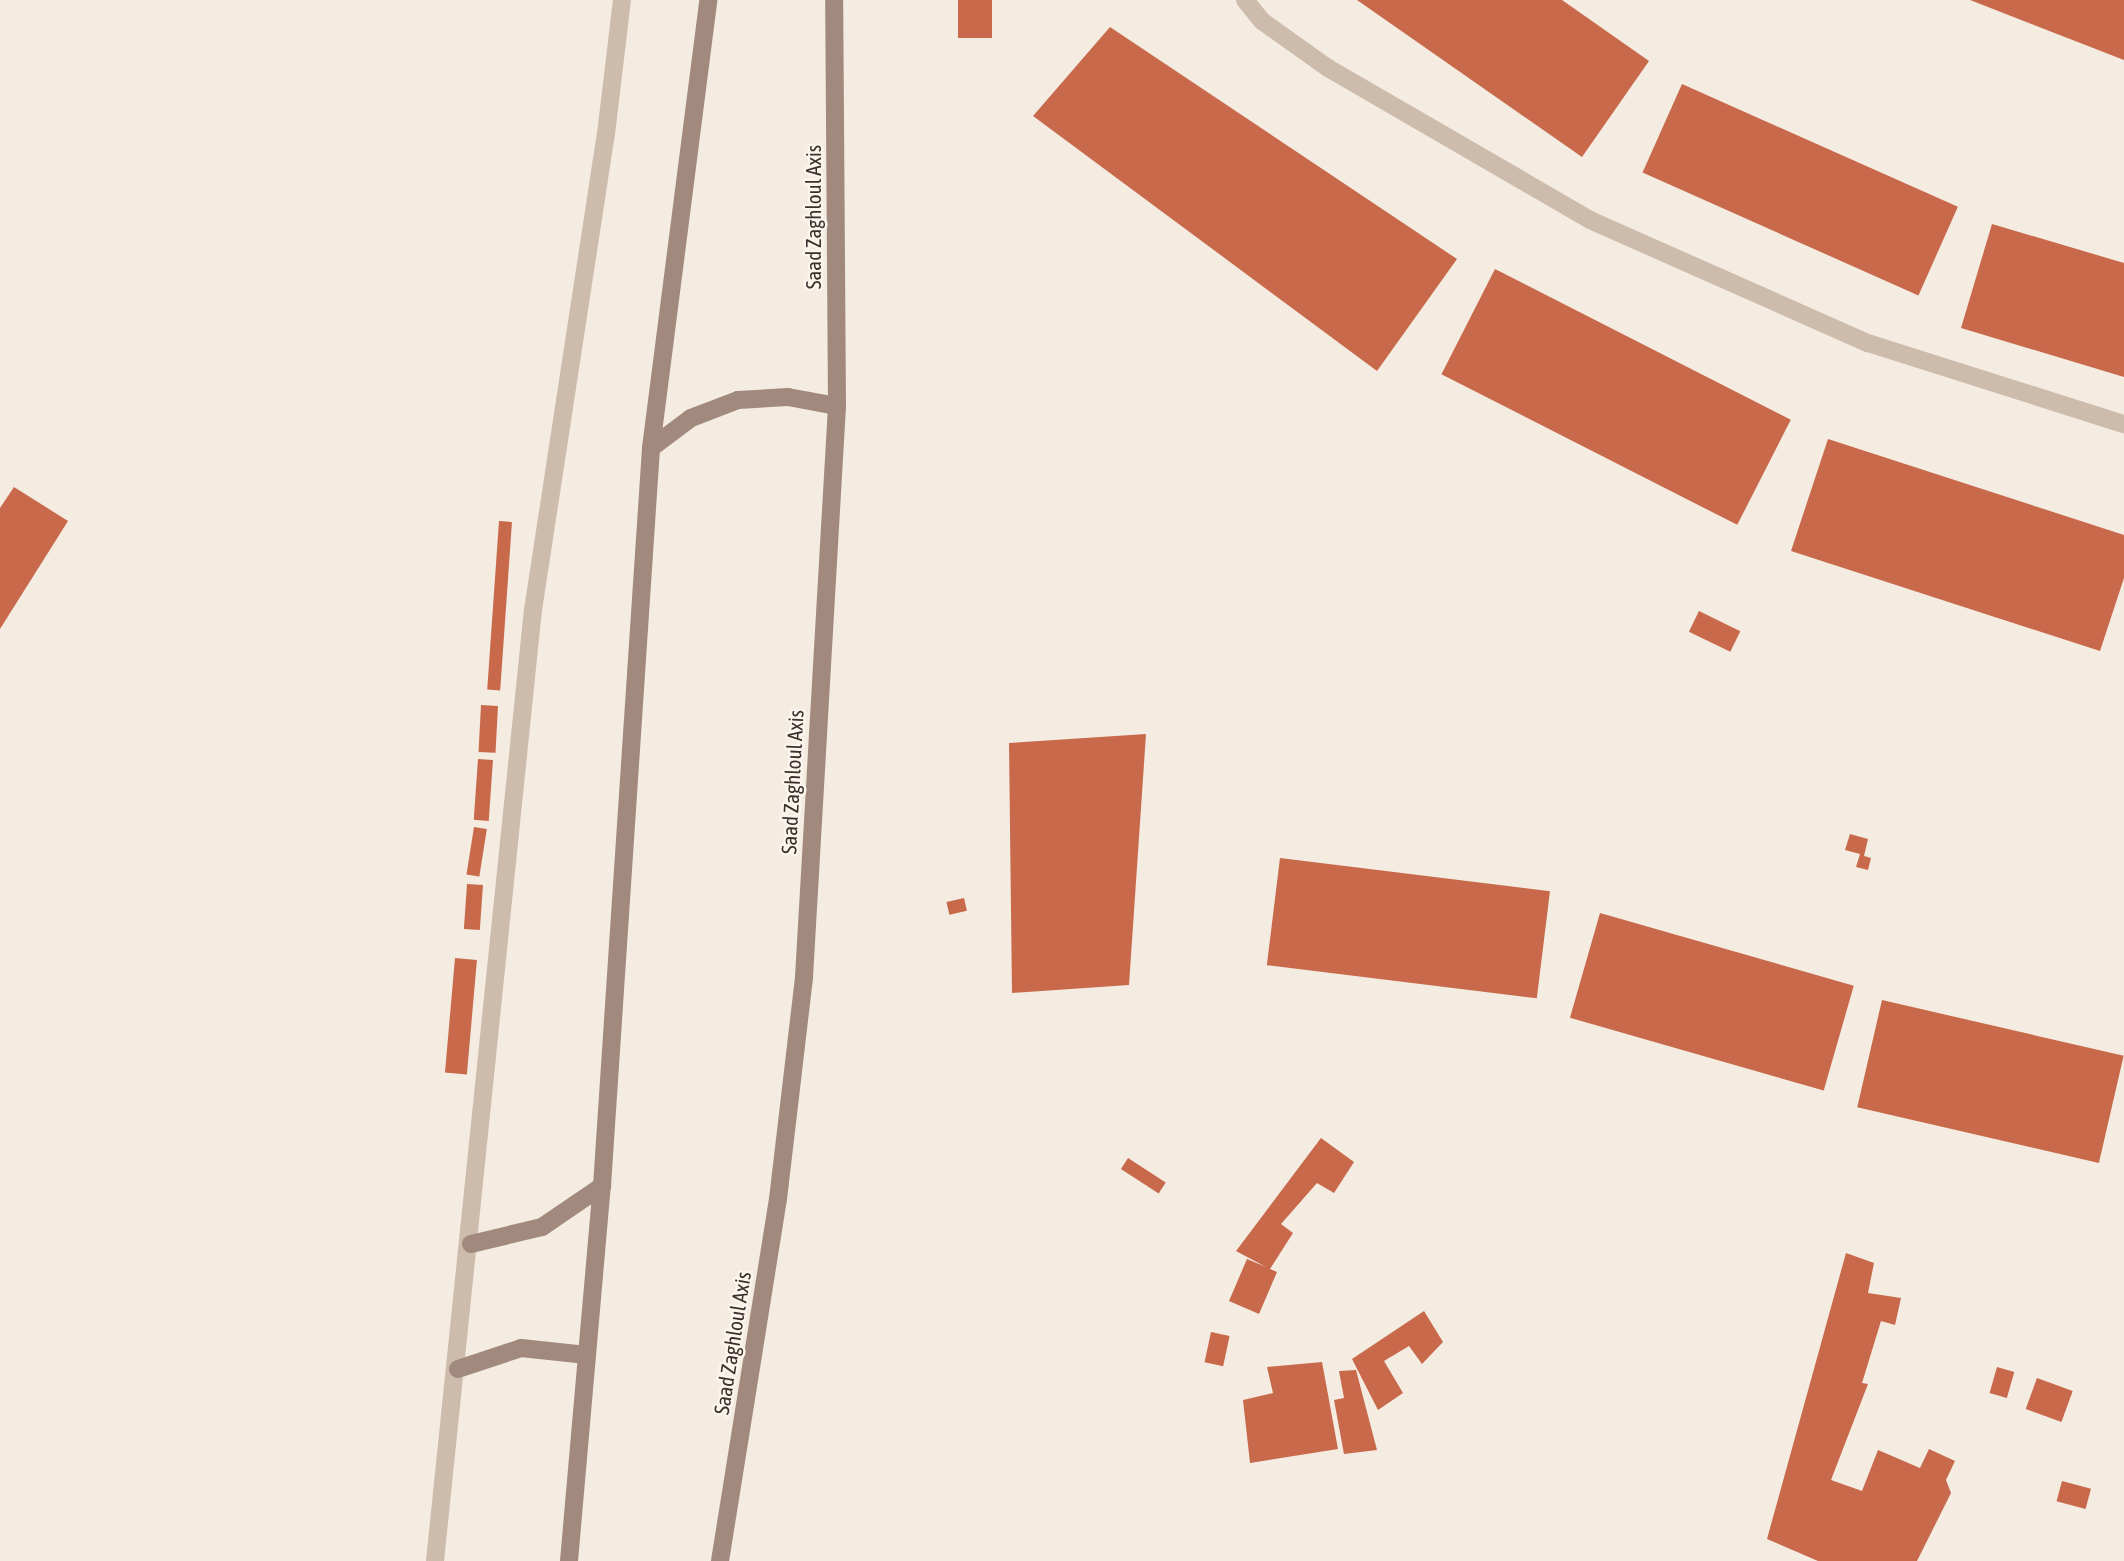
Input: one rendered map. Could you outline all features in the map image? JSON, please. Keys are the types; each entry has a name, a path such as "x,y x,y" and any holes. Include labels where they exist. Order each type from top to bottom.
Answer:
{"main road":[{"path":"569,1561 602,1186 651,448 708,0"},
{"name":"Saad Zaghloul Axis","path":"720,1561 778,1199 804,977 837,406 834,0"},
{"path":"651,448 691,418 738,400 788,397 837,406"},
{"path":"471,1244 542,1227 602,1186"},
{"path":"458,1369 521,1348 587,1355"}],"street":[{"path":"435,1561 471,1244 533,610 606,134 622,0"},
{"path":"1245,0 1262,21 1328,68 1590,220 1868,343 2124,424"}],"building":[{"path":"958,0 992,0 992,38 958,38"},
{"path":"1357,0 1562,0 1649,61 1582,157"},
{"path":"1970,0 2124,0 2124,60"},
{"path":"1110,27 1457,259 1377,371 1033,116"},
{"path":"1682,84 1958,207 1918,295 1643,173"},
{"path":"1992,224 2124,263 2124,377 1961,328"},
{"path":"1495,269 1791,420 1737,525 1441,374"},
{"path":"1828,439 2124,535 2124,578 2100,651 1791,551"},
{"path":"14,487 68,521 0,629 0,508"},
{"path":"499,521 512,522 500,690 487,690"},
{"path":"1699,611 1740,631 1730,652 1689,632"},
{"path":"481,705 498,706 496,753 479,752"},
{"path":"1146,734 1129,985 1012,993 1009,743"},
{"path":"478,759 493,760 489,821 474,820"},
{"path":"474,827 487,829 479,876 466,874"},
{"path":"1850,834 1868,839 1864,856 1871,858 1868,870 1856,867 1860,854 1845,850"},
{"path":"1280,858 1550,891 1537,998 1267,965"},
{"path":"467,884 483,885 480,930 464,929"},
{"path":"964,898 967,911 949,915 946,902"},
{"path":"1600,913 1854,986 1824,1091 1570,1018"},
{"path":"455,958 477,960 467,1074 445,1073"},
{"path":"1882,1000 2124,1056 2099,1163 1857,1107"},
{"path":"1321,1138 1354,1162 1334,1193 1317,1183 1281,1224 1293,1233 1270,1269 1277,1272 1259,1314 1229,1301 1247,1259 1266,1267 1236,1251"},
{"path":"1128,1158 1166,1183 1159,1193 1121,1169"},
{"path":"1846,1253 1874,1263 1868,1293 1901,1298 1895,1325 1881,1321 1862,1383 1868,1384 1831,1480 1862,1491 1878,1450 1920,1468 1929,1449 1955,1461 1946,1480 1951,1493 1917,1561 1818,1561 1767,1539"},
{"path":"1424,1311 1443,1342 1422,1364 1409,1346 1384,1361 1403,1393 1378,1410 1352,1359"},
{"path":"1211,1332 1230,1336 1223,1366 1205,1362"},
{"path":"1322,1362 1338,1449 1250,1463 1243,1400 1273,1393 1267,1367"},
{"path":"1997,1367 2014,1372 2007,1398 1990,1393"},
{"path":"1356,1370 1377,1450 1344,1454 1334,1400 1344,1398 1339,1371"},
{"path":"2037,1378 2073,1391 2061,1422 2026,1409"},
{"path":"2062,1481 2091,1489 2086,1509 2057,1501"}]}
